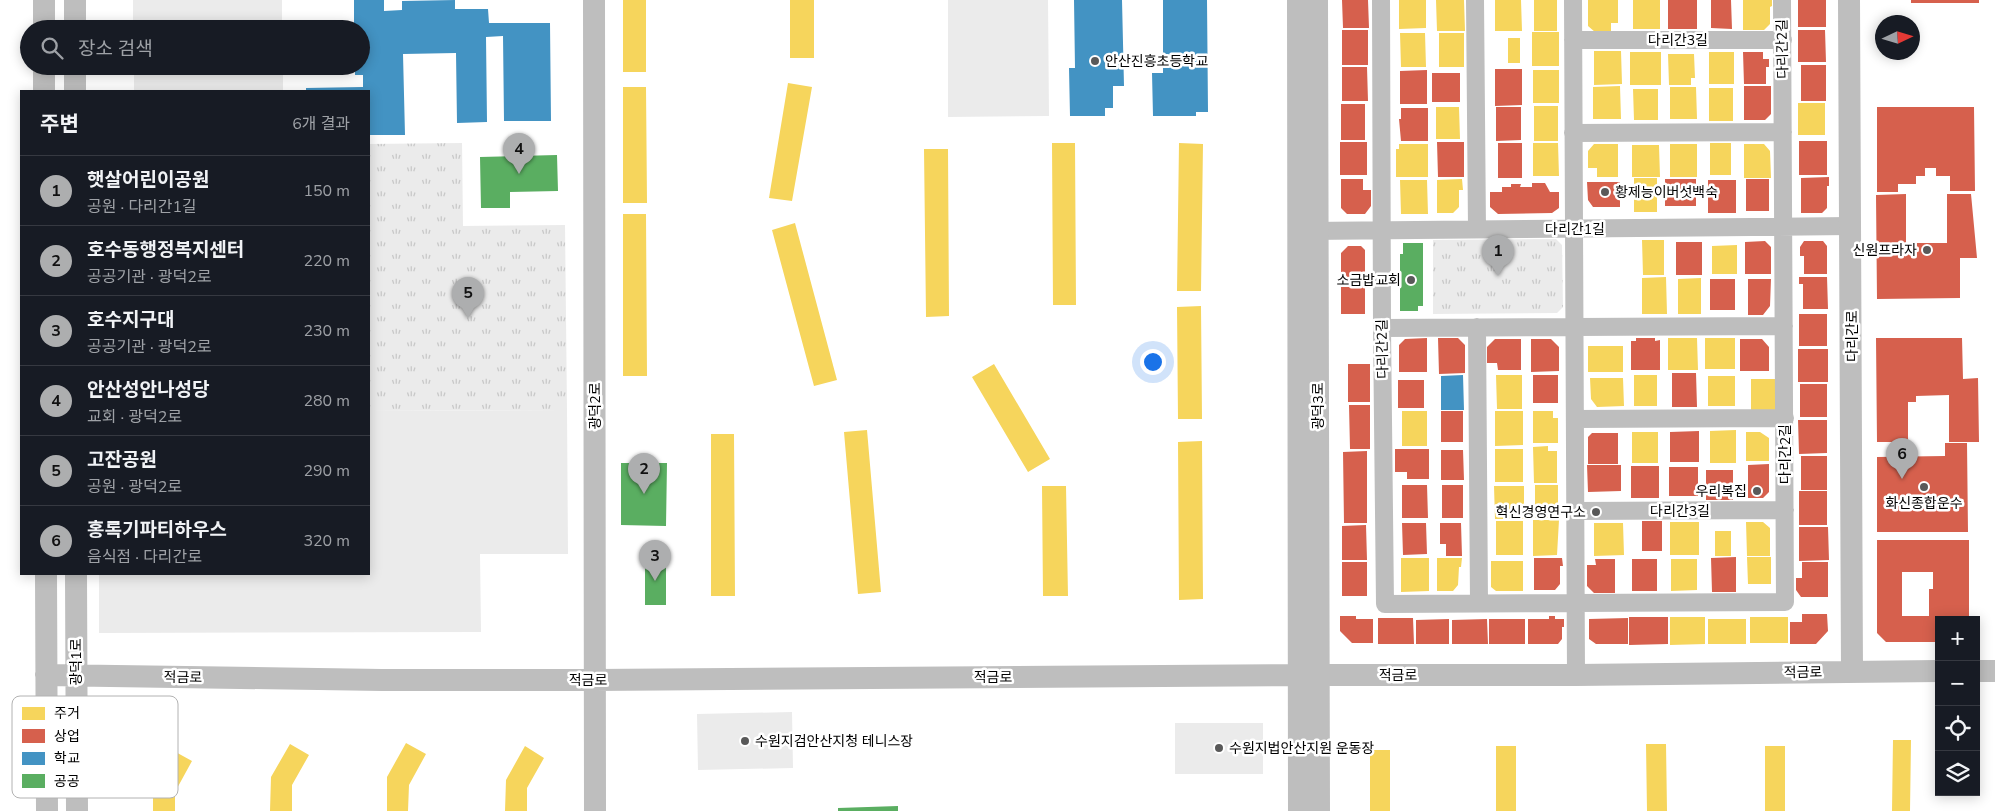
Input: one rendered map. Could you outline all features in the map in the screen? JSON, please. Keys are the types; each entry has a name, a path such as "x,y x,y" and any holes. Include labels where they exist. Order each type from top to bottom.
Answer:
{"street":[{"path":"44,0 44,20"},
{"path":"75,0 75,20"},
{"name":"광덕2로","path":"594,0 595,811"},
{"name":"광덕3로","path":"1298,0 1308,231 1309,675 1319,811"},
{"name":"광덕3로","path":"1308,231 1318,0"},
{"name":"다리간2길","path":"1381,0 1385,604 1785,602 1782,0"},
{"path":"1476,0 1477,229"},
{"path":"1573,0 1574,602 1576,675"},
{"name":"다리간로","path":"1849,0 1852,672"},
{"name":"다리간3길","path":"1573,40 1782,40"},
{"path":"44,75 44,90"},
{"path":"75,75 75,90"},
{"path":"1574,133 1783,132"},
{"name":"다리간1길","path":"1308,231 1851,226"},
{"path":"1382,328 1784,326"},
{"path":"1477,327 1479,603"},
{"path":"1575,419 1785,418"},
{"name":"다리간3길","path":"1575,511 1785,510"},
{"path":"46,575 46,696"},
{"name":"광덕1로","path":"76,575 76,696"},
{"path":"1980,672 1995,671"},
{"name":"적금로","path":"46,675 382,680 594,680 1935,672"},
{"name":"광덕3로","path":"1299,811 1309,675"},
{"path":"47,798 47,811"},
{"name":"광덕1로","path":"77,798 77,811"}],"green space":[{"path":"133,0 282,0 282,20 133,20"},
{"path":"948,0 1048,0 1049,116 948,117"},
{"path":"134,75 283,75 283,90 134,90"},
{"path":"462,143 463,226 565,225 567,410 370,411 370,144"},
{"path":"1556,239 1562,245 1563,307 1557,313 1433,314 1433,240"},
{"path":"567,410 568,554 480,554 481,632 99,633 99,575 370,575 370,411"},
{"name":"수원지검안산지청 테니스장","path":"792,712 793,768 698,770 697,714"},
{"name":"수원지법안산지원 운동장","path":"1175,723 1263,723 1263,774 1175,774"}],"building: 주거":[{"path":"623,0 646,0 646,72 623,72"},
{"path":"790,0 814,0 814,58 790,58"},
{"path":"1399,0 1426,0 1426,28 1399,29"},
{"path":"1436,0 1464,0 1465,31 1437,31"},
{"path":"1495,0 1521,0 1522,31 1495,31"},
{"path":"1534,0 1557,0 1557,31 1534,31"},
{"path":"1588,0 1618,0 1618,23 1611,23 1611,32 1595,32 1588,26"},
{"path":"1633,0 1660,0 1660,29 1633,29"},
{"path":"1743,0 1772,0 1770,24 1764,30 1743,30"},
{"path":"1532,32 1559,32 1559,66 1532,66"},
{"path":"1400,33 1425,33 1426,67 1401,67"},
{"path":"1439,33 1464,33 1464,67 1439,67"},
{"path":"1508,38 1520,38 1520,63 1508,63"},
{"path":"1594,51 1621,51 1622,84 1594,85"},
{"path":"1630,52 1661,52 1661,85 1630,85"},
{"path":"1709,52 1734,52 1734,84 1709,84"},
{"path":"1668,54 1694,54 1695,78 1691,78 1691,85 1669,85"},
{"path":"1533,70 1559,70 1559,103 1533,103"},
{"path":"788,83 812,87 792,201 769,198"},
{"path":"1620,86 1621,119 1593,119 1593,87"},
{"path":"623,87 646,87 647,203 623,203"},
{"path":"1670,87 1696,87 1697,119 1670,119"},
{"path":"1709,88 1733,88 1733,121 1709,121"},
{"path":"1633,89 1658,89 1658,120 1634,120"},
{"path":"1798,103 1825,103 1825,135 1798,135"},
{"path":"1534,106 1558,106 1558,141 1534,141"},
{"path":"1436,107 1459,107 1460,139 1436,139"},
{"path":"1052,143 1075,143 1076,305 1053,305"},
{"path":"1179,143 1203,144 1201,291 1177,291"},
{"path":"1533,143 1558,143 1559,176 1533,176"},
{"path":"1710,143 1731,143 1731,175 1710,175"},
{"path":"1399,144 1428,144 1428,177 1396,177 1396,149 1399,149"},
{"path":"1594,144 1618,144 1618,177 1597,177 1597,168 1588,168 1588,151"},
{"path":"1670,144 1697,144 1697,177 1670,177"},
{"path":"1744,144 1764,144 1770,151 1771,178 1744,178"},
{"path":"1632,145 1659,145 1660,177 1632,177"},
{"path":"924,149 948,149 949,316 926,317"},
{"path":"1634,178 1657,178 1657,212 1634,212"},
{"path":"1462,179 1463,190 1459,190 1459,207 1453,213 1437,213 1437,180"},
{"path":"1400,180 1427,180 1428,214 1401,214"},
{"path":"623,214 646,214 647,376 623,376"},
{"path":"795,223 837,380 814,386 772,230"},
{"path":"1642,240 1664,240 1664,275 1643,275"},
{"path":"1737,245 1737,274 1712,274 1712,246"},
{"path":"1666,277 1667,314 1642,314 1642,278"},
{"path":"1701,278 1701,314 1678,314 1678,279"},
{"path":"1201,306 1202,419 1178,419 1177,307"},
{"path":"1668,338 1697,338 1698,370 1668,370"},
{"path":"1705,338 1735,338 1735,369 1705,369"},
{"path":"1588,346 1623,346 1623,372 1588,372"},
{"path":"994,364 1050,459 1028,472 972,377"},
{"path":"1496,375 1522,375 1522,409 1497,409"},
{"path":"1634,375 1657,375 1657,406 1634,406"},
{"path":"1708,376 1735,376 1735,406 1708,406"},
{"path":"1590,378 1623,378 1624,406 1597,407 1591,399"},
{"path":"1751,379 1782,379 1779,412 1751,412"},
{"path":"1402,411 1427,411 1427,446 1402,446"},
{"path":"1495,411 1523,411 1523,445 1495,446"},
{"path":"1533,411 1553,411 1553,418 1558,418 1558,443 1533,443"},
{"path":"867,430 881,592 858,594 844,432"},
{"path":"1736,430 1736,463 1710,463 1710,431"},
{"path":"1632,432 1658,432 1658,463 1632,463"},
{"path":"1746,432 1760,432 1769,438 1769,461 1746,461"},
{"path":"711,434 734,434 735,596 711,596"},
{"path":"1202,441 1203,599 1179,600 1178,442"},
{"path":"1548,446 1548,451 1557,451 1557,483 1534,483 1533,447"},
{"path":"1495,449 1523,449 1523,482 1495,482"},
{"path":"1535,485 1558,485 1558,518 1535,518"},
{"path":"1042,486 1066,486 1068,596 1043,596"},
{"path":"1494,486 1524,486 1524,519 1495,519"},
{"path":"1533,520 1559,520 1557,555 1533,556"},
{"path":"1496,521 1523,521 1523,555 1496,555"},
{"path":"1670,522 1699,522 1699,555 1670,555"},
{"path":"1746,522 1763,522 1770,528 1770,556 1747,556"},
{"path":"1594,523 1623,523 1624,555 1594,556"},
{"path":"1715,531 1731,531 1731,556 1715,556"},
{"path":"1747,557 1771,557 1771,584 1748,584"},
{"path":"1401,558 1429,558 1429,591 1401,592"},
{"path":"1437,558 1462,558 1461,567 1459,567 1458,585 1453,591 1437,591"},
{"path":"1671,559 1697,559 1697,590 1671,591"},
{"path":"1491,561 1523,561 1523,591 1496,591 1491,587"},
{"path":"1670,617 1705,617 1705,644 1670,645"},
{"path":"1750,617 1788,617 1788,643 1750,643"},
{"path":"1708,619 1746,619 1746,644 1708,644"},
{"path":"1893,740 1911,740 1910,811 1892,811"},
{"path":"406,743 426,754 409,785 408,811 387,811 387,777"},
{"path":"290,744 309,755 292,785 292,811 270,811 271,777"},
{"path":"1646,744 1666,744 1667,811 1647,811"},
{"path":"525,746 544,758 527,788 527,811 505,811 506,780"},
{"path":"1496,746 1516,746 1516,811 1496,811"},
{"path":"1765,746 1785,746 1785,811 1765,811"},
{"path":"1370,750 1390,750 1390,811 1370,811"},
{"path":"178,753 192,761 178,787"},
{"path":"153,798 175,798 175,811 153,811"}],"building: 상업":[{"path":"1342,0 1368,0 1369,28 1343,28"},
{"path":"1668,0 1697,0 1697,29 1668,29"},
{"path":"1711,0 1731,0 1732,29 1711,28"},
{"path":"1798,0 1826,0 1826,27 1798,27"},
{"path":"1911,0 1979,0 1979,3 1911,3"},
{"path":"1342,30 1368,30 1368,65 1342,65"},
{"path":"1798,30 1825,30 1826,62 1798,62"},
{"path":"1743,52 1763,52 1763,59 1769,59 1769,67 1766,67 1766,84 1744,84"},
{"path":"1801,65 1826,65 1826,101 1801,101"},
{"path":"1342,67 1367,67 1368,101 1342,101"},
{"path":"1495,69 1522,69 1522,105 1495,106"},
{"path":"1427,70 1427,104 1400,104 1400,71"},
{"path":"1432,73 1460,73 1460,102 1432,102"},
{"path":"1744,86 1771,86 1771,114 1765,120 1744,120"},
{"path":"1341,104 1365,104 1365,140 1341,140"},
{"path":"1496,107 1521,107 1521,140 1496,141"},
{"path":"1877,107 1974,107 1975,191 1950,191 1950,176 1936,176 1936,168 1925,168 1925,176 1916,176 1916,184 1898,184 1898,192 1877,192"},
{"path":"1401,108 1428,108 1428,141 1401,141 1399,119 1401,119"},
{"path":"1799,141 1827,141 1827,175 1799,175"},
{"path":"1340,142 1367,142 1367,175 1340,175"},
{"path":"1437,142 1464,142 1464,177 1438,177"},
{"path":"1498,143 1522,143 1522,178 1498,178"},
{"path":"1829,177 1827,208 1822,213 1801,213 1801,178"},
{"path":"1341,179 1363,179 1363,190 1371,190 1371,206 1365,214 1347,214 1341,208"},
{"path":"1665,179 1696,179 1696,206 1665,206"},
{"path":"1746,179 1769,179 1769,211 1746,211"},
{"path":"1708,180 1736,180 1736,213 1708,213"},
{"path":"1587,182 1620,182 1620,207 1593,207 1588,200"},
{"path":"1532,183 1545,183 1550,192 1559,192 1559,208 1552,213 1498,214 1490,207 1490,192 1502,192 1502,187 1511,187 1511,184 1521,184 1520,187 1532,187"},
{"name":"신원프라자","path":"1906,194 1906,243 1947,243 1947,194 1971,194 1977,258 1960,258 1960,298 1877,299 1876,195"},
{"path":"1765,241 1771,247 1771,274 1745,274 1745,242"},
{"path":"1804,241 1823,241 1827,246 1827,274 1804,274 1804,256 1800,256 1800,247"},
{"path":"1676,242 1702,242 1702,275 1676,275"},
{"path":"1348,246 1361,246 1365,250 1365,314 1341,314 1341,253"},
{"path":"1799,277 1827,277 1828,309 1803,309 1803,284 1799,284"},
{"path":"1710,279 1735,279 1735,310 1710,310"},
{"path":"1748,279 1771,279 1770,306 1763,315 1748,315"},
{"path":"1799,314 1827,314 1827,346 1799,346"},
{"path":"1427,338 1427,372 1399,372 1399,345 1405,339"},
{"path":"1438,338 1458,338 1465,345 1465,373 1439,374"},
{"path":"1636,338 1655,338 1655,341 1660,340 1660,370 1631,370 1631,341 1636,341"},
{"path":"1876,338 1962,338 1963,379 1978,378 1979,442 1949,442 1949,395 1916,396 1916,402 1908,402 1908,442 1877,442"},
{"path":"1495,339 1521,339 1521,370 1498,370 1497,363 1487,363 1487,347"},
{"path":"1531,339 1551,339 1559,347 1559,371 1531,372"},
{"path":"1740,339 1762,339 1769,347 1769,371 1740,371"},
{"path":"1798,349 1828,349 1828,382 1798,382"},
{"path":"1348,364 1370,364 1370,402 1348,402"},
{"path":"1672,373 1696,373 1697,407 1672,407"},
{"path":"1533,375 1558,375 1558,403 1533,403"},
{"path":"1398,380 1424,380 1424,408 1398,408"},
{"path":"1800,384 1827,384 1827,417 1800,417"},
{"path":"1349,405 1370,405 1370,449 1350,449"},
{"path":"1441,411 1463,411 1463,442 1441,442"},
{"path":"1798,420 1827,420 1827,453 1799,454"},
{"path":"1699,431 1699,462 1670,462 1670,432"},
{"path":"1592,433 1618,433 1618,464 1588,464 1588,437"},
{"path":"1945,443 1967,443 1968,532 1877,532 1877,457 1945,456"},
{"path":"1395,449 1429,449 1429,479 1407,479 1407,472 1395,472"},
{"path":"1441,450 1463,450 1464,480 1441,480"},
{"path":"1367,451 1367,523 1344,523 1343,452"},
{"path":"1801,456 1827,456 1827,490 1801,490"},
{"path":"1769,464 1769,492 1763,498 1748,498 1748,465"},
{"path":"1587,465 1621,465 1621,491 1588,492"},
{"path":"1631,466 1659,466 1659,498 1631,498"},
{"path":"1669,467 1698,467 1698,496 1669,496"},
{"path":"1706,470 1733,470 1733,500 1706,500"},
{"path":"1402,485 1427,485 1428,518 1402,518"},
{"path":"1442,485 1463,485 1463,518 1442,518"},
{"path":"1799,491 1827,491 1827,525 1799,525"},
{"path":"1642,521 1662,521 1662,551 1642,551"},
{"path":"1402,523 1426,523 1427,554 1403,555"},
{"path":"1440,523 1461,523 1462,556 1446,556 1446,544 1440,544"},
{"path":"1366,525 1367,560 1342,560 1342,526"},
{"path":"1799,527 1828,527 1829,560 1799,561"},
{"path":"1877,540 1969,540 1969,616 1935,616 1935,642 1886,642 1877,633","holes":["1902,572 1933,572 1933,589 1929,589 1929,616 1902,616"]},
{"path":"1736,557 1736,592 1712,592 1711,558"},
{"path":"1534,558 1562,558 1563,566 1560,566 1560,584 1555,590 1534,590"},
{"path":"1595,559 1615,559 1615,593 1594,593 1587,586 1587,565 1596,565"},
{"path":"1632,559 1657,559 1657,591 1632,591"},
{"path":"1342,562 1367,562 1367,596 1342,596"},
{"path":"1802,562 1828,562 1828,597 1801,597 1796,590 1796,578 1802,578"},
{"path":"1802,614 1827,614 1828,631 1816,644 1790,644 1790,622 1802,622"},
{"path":"1340,616 1356,616 1356,619 1373,619 1373,643 1352,643 1340,631"},
{"path":"1549,616 1555,616 1555,619 1564,619 1562,639 1558,644 1528,644 1528,619 1549,619"},
{"path":"1629,617 1668,617 1668,644 1629,645"},
{"path":"1378,618 1413,618 1414,644 1378,644"},
{"path":"1628,618 1628,644 1596,644 1589,639 1589,619"},
{"path":"1449,619 1449,644 1416,644 1416,620"},
{"path":"1487,619 1488,644 1452,644 1452,620"},
{"path":"1489,619 1525,619 1525,644 1489,644"}],"building: 학교":[{"path":"354,0 384,0 384,11 402,10 402,1 455,0 455,9 488,9 489,23 550,23 551,121 504,121 503,36 486,37 487,122 457,123 456,53 403,54 405,135 370,135 370,90 306,90 306,88 363,87 363,75 370,75 370,20 354,20"},
{"name":"안산진흥초등학교","path":"1074,0 1122,0 1124,86 1113,86 1113,108 1105,108 1105,116 1070,116 1069,68 1075,68"},
{"name":"안산진흥초등학교","path":"1163,0 1207,0 1208,112 1196,112 1196,116 1153,116 1152,73 1163,73"},
{"path":"1463,375 1464,410 1441,410 1441,376"}],"building: 공공":[{"path":"557,155 558,191 510,192 510,208 481,208 480,157"},
{"name":"소금밥교회","path":"1403,243 1423,243 1423,306 1418,306 1418,311 1400,311 1400,254 1403,254"},
{"path":"621,463 667,463 666,526 621,525"},
{"path":"645,558 666,558 666,605 645,605"},
{"path":"898,806 898,811 838,811 838,808"}],"place":[{"name":"안산진흥초등학교","path":"1095,61"},
{"name":"안산성안나성당","path":"519,174"},
{"name":"황제능이버섯백숙","path":"1605,192"},
{"name":"신원프라자","path":"1927,250"},
{"name":"햇살어린이공원","path":"1498,276"},
{"name":"소금밥교회","path":"1411,280"},
{"name":"고잔공원","path":"468,318"},
{"name":"홍록기파티하우스","path":"1902,479"},
{"name":"화신종합운수","path":"1924,487"},
{"name":"우리복집","path":"1757,491"},
{"name":"호수동행정복지센터","path":"644,494"},
{"name":"혁신경영연구소","path":"1596,512"},
{"name":"호수지구대","path":"655,581"},
{"name":"수원지검안산지청 테니스장","path":"745,741"},
{"name":"수원지법안산지원 운동장","path":"1219,748"}]}
